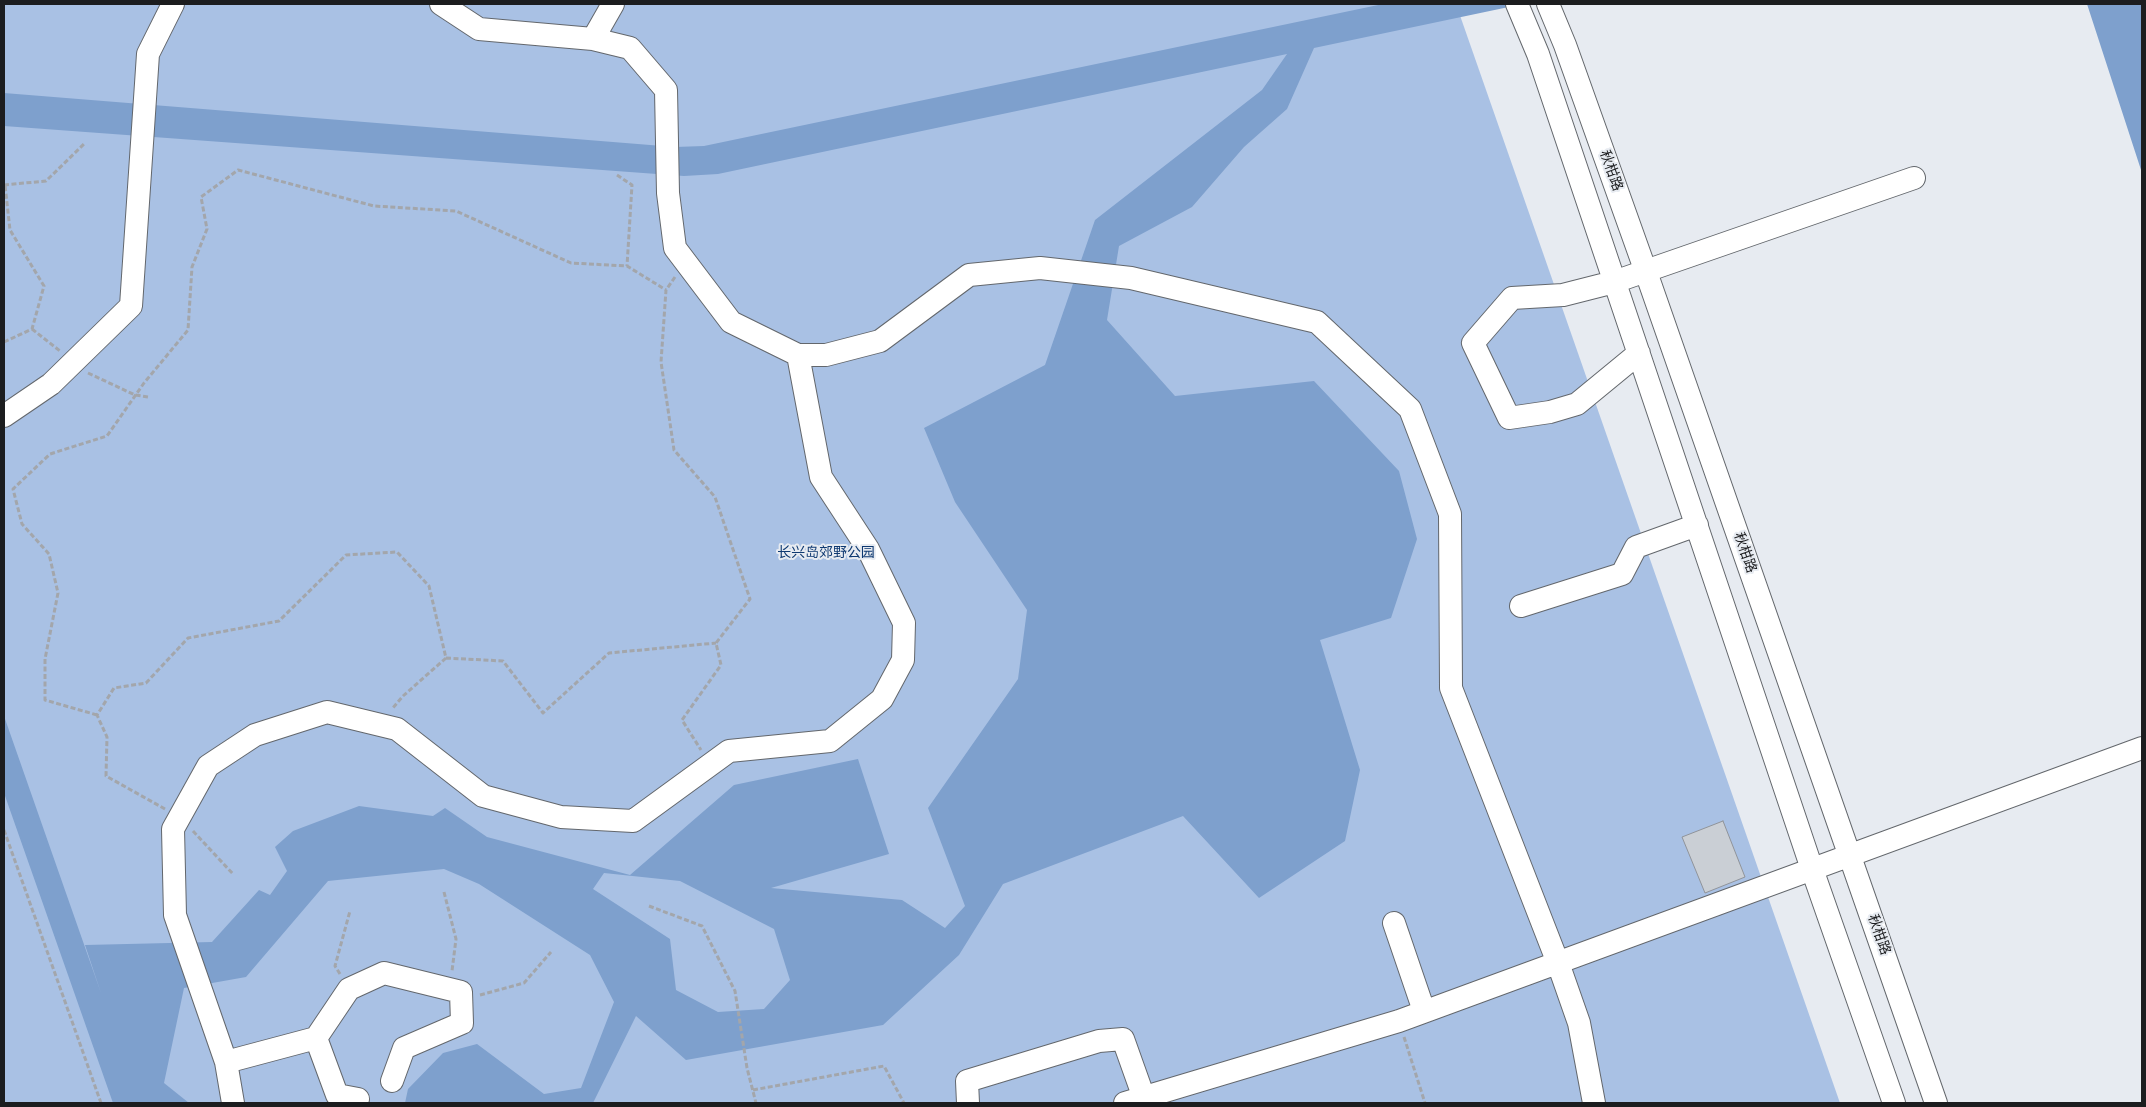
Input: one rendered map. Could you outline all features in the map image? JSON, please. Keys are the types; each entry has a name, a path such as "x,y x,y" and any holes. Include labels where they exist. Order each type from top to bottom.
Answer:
{"street":[{"path":"4,416 51,384 131,306 148,54 173,4"},
{"path":"440,4 479,29 594,39 630,48 666,90 667,178 675,248 731,322 798,355 826,355 880,341 969,275 1040,268 1131,278 1317,322 1410,409 1450,514 1451,688 1558,963 1579,1023 1594,1103"},
{"path":"594,39 613,4"},
{"path":"1517,4 1538,54 1812,869 1894,1103"},
{"name":"秋柑路","path":"1548,4 1565,46 1646,272 1936,1103"},
{"path":"1639,354 1577,404 1550,412 1509,418 1473,343 1512,298 1562,295 1614,282 1914,178"},
{"path":"233,1103 226,1062 174,915 173,829 208,766 255,735 327,712 397,730 483,796 562,817 633,821 729,751 830,741 882,699 903,660 904,623 868,549 821,477 798,355"},
{"path":"1521,606 1622,574 1636,547 1697,525"},
{"path":"968,1103 967,1081 1099,1041 1123,1039 1134,1100 1399,1021 2142,748"},
{"path":"1394,924 1424,1012"},
{"path":"226,1062 316,1038 349,989 384,973 456,994 462,1023 404,1048 392,1081"},
{"path":"316,1038 337,1095 358,1099"}],"path":[{"path":"4,342 32,328 44,286 10,230 4,185 46,181 85,143"},
{"path":"233,874 180,817 106,776 107,737 97,715 45,700 45,659 58,593 49,554 22,524 13,489 50,454 107,436 144,383 188,330 192,267 207,228 200,197 238,170 374,206 456,211 571,263 628,266 666,290"},
{"path":"617,175 632,185 628,266"},
{"path":"380,725 403,696 446,658 503,661 543,713 609,653 716,644 750,599 715,497 674,450 661,362 666,290 686,262"},
{"path":"97,715 114,688 146,683 188,638 279,621 346,554 397,552 430,586 446,658"},
{"path":"710,765 682,720 721,665 716,644"},
{"path":"4,830 101,1103"},
{"path":"444,892 456,939 456,994 524,982 551,952"},
{"path":"648,906 702,926 736,991 747,1068 756,1103"},
{"path":"349,989 335,966 350,911"},
{"path":"1399,1021 1424,1103"},
{"path":"753,1090 884,1066 904,1103"}],"green space":[{"name":"长兴岛郊野公园","path":"4,4 1456,4 1840,1103 4,1103"}],"shaded area":[{"path":"1383,4 1523,4 1314,48 1287,109 1244,147 1192,207 1119,246 1107,320 1175,396 1314,381 1399,471 1417,539 1391,618 1320,640 1360,770 1345,841 1259,898 1183,816 1003,884 959,955 883,1025 686,1060 636,1016 593,1103 405,1103 408,1089 443,1053 477,1044 544,1094 581,1088 614,1002 590,955 479,884 444,869 328,881 246,977 184,988 164,1083 189,1103 113,1103 4,793 4,716 101,993 85,945 212,942 259,890 270,895 287,871 275,847 293,831 359,806 433,816 445,808 487,837 630,875 734,785 858,759 889,854 771,888 902,900 945,928 965,906 928,808 1018,679 1027,610 955,502 924,428 1045,365 1095,220 1262,90 1287,54 718,174 684,176 4,126 4,93 675,147 704,146","holes":["604,873 680,881 774,929 790,980 764,1009 718,1012 676,990 670,939 593,889"]},
{"path":"2087,4 2142,4 2142,173"}],"building":[{"path":"1723,821 1745,877 1705,893 1682,837"}]}
